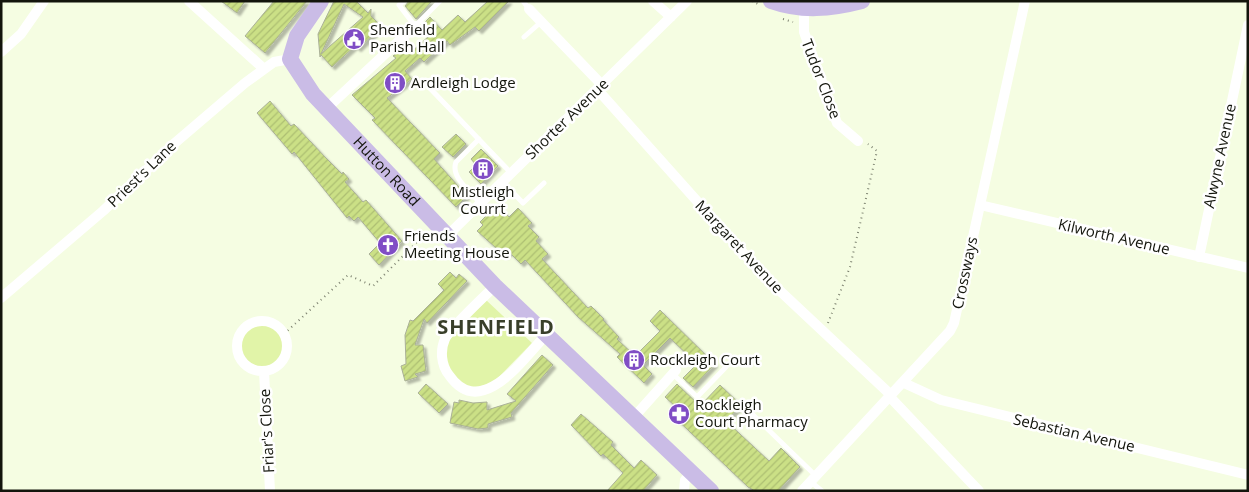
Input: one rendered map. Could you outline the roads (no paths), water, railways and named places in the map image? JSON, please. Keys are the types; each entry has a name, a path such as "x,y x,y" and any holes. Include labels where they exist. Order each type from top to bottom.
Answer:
{"main road":[{"path":"290,59 297,36 321,1"},
{"path":"771,1 804,8 839,7 862,1"},
{"name":"Hutton Road","path":"290,59 298,74 326,108 495,286 711,491"}],"street":[{"path":"1,52 21,34 44,1"},
{"path":"189,1 263,68"},
{"path":"653,1 671,17"},
{"name":"Shorter Avenue","path":"447,236 686,1"},
{"name":"Crossways","path":"802,491 904,383 950,331 954,323 1025,1"},
{"name":"Margaret Avenue","path":"526,5 750,260 890,396 979,491"},
{"name":"Tudor Close","path":"804,8 804,32 837,124 858,141"},
{"name":"Alwyne Avenue","path":"1199,257 1248,25"},
{"path":"326,108 415,26"},
{"name":"Priest's Lane","path":"1,298 103,211 176,142 263,68 274,62 290,59"},
{"name":"Kilworth Avenue","path":"980,205 1248,268"},
{"path":"495,286 445,338 441,354 445,370 455,384 469,391 484,392 496,386 546,335"},
{"name":"Friar's Close","path":"264,321 272,323 284,334 286,348 285,355 277,366 264,371 248,367 238,354 237,346 242,330 248,325 264,321"},
{"name":"Friar's Close","path":"264,371 270,491"},
{"path":"634,417 674,372"},
{"name":"Sebastian Avenue","path":"904,383 941,400 1248,475"},
{"path":"684,491 685,480 692,472"}],"lane":[{"path":"404,1 399,5 415,26 440,1"},
{"path":"524,36 540,22"},
{"path":"424,82 511,173"},
{"path":"479,139 454,167 456,176 480,202"},
{"path":"503,182 523,203 544,183"},
{"path":"674,372 697,397 726,366"},
{"path":"750,412 822,491"}],"place":[{"name":"Shenfield Parish Hall","path":"354,39"},
{"name":"Ardleigh Lodge","path":"395,83"},
{"name":"Mistleigh Courrt","path":"483,169"},
{"name":"Friends Meeting House","path":"388,245"},
{"name":"Rockleigh Court","path":"634,360"},
{"name":"Rockleigh Court Pharmacy","path":"679,414"}],"district":[{"name":"SHENFIELD","path":"496,327"}]}
